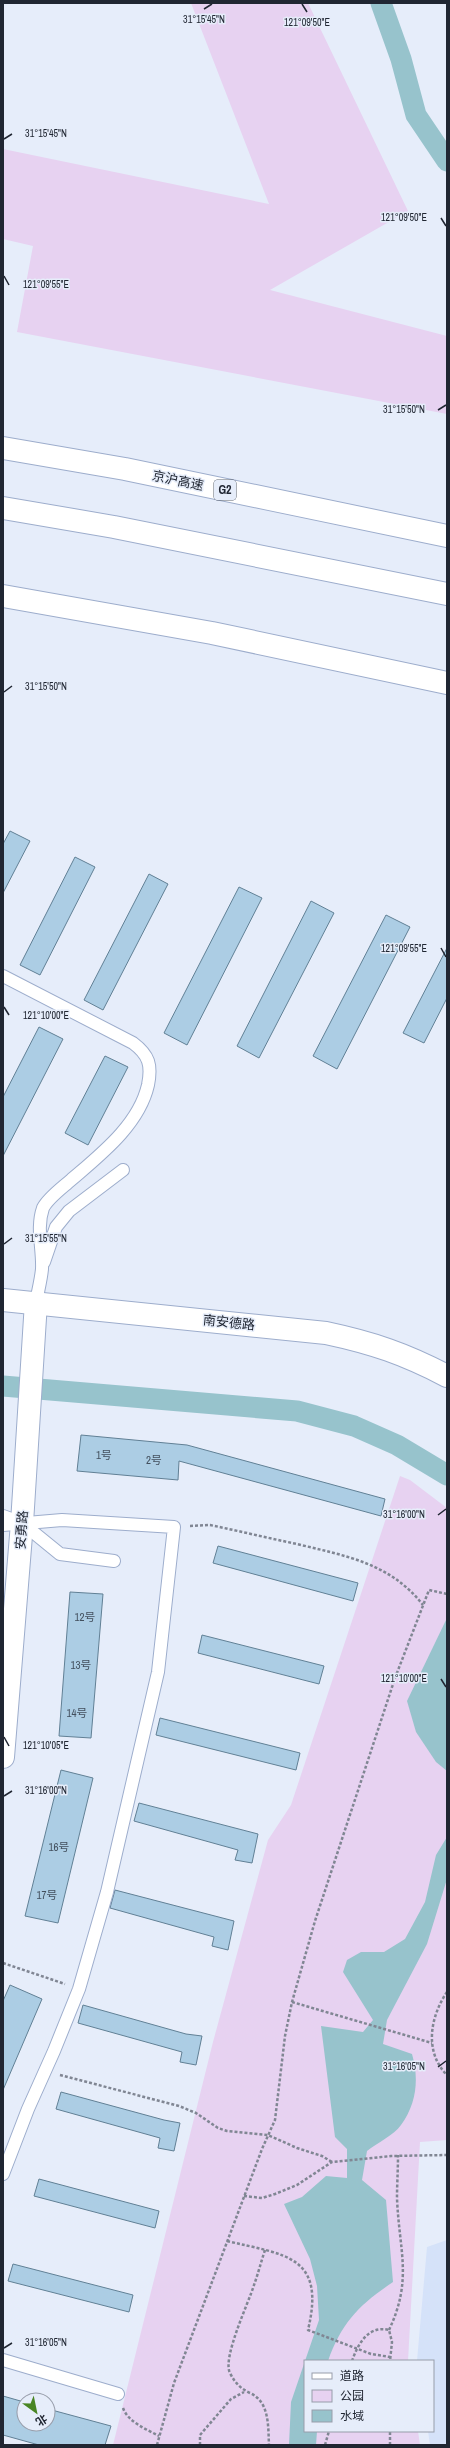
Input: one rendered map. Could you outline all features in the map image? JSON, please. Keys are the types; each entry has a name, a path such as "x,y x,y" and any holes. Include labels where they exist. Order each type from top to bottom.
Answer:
{"main road":[{"name":"京沪高速","path":"3,448 125,469 447,536"},
{"path":"3,508 114,527 447,594"},
{"path":"3,596 212,633 447,683"},
{"name":"南安德路","path":"3,1300 36,1302 326,1332 373,1343 418,1361 447,1376"},
{"name":"安勇路","path":"3,1757 9,1522 28,1416 36,1302"}],"lane":[{"path":"3,976 133,1043 143,1050 150,1061 150,1073 146,1092 125,1129 110,1146 58,1192 44,1207 40,1223 42,1268"},
{"path":"36,1302 42,1268 56,1227 69,1211 123,1170"},
{"path":"3,2174 28,2109 79,1989 107,1892 158,1672 174,1527 62,1520 9,1522"},
{"path":"9,1522 60,1554 114,1562"},
{"path":"3,2360 118,2394"}],"path":[{"path":"174,1527 210,1525 359,1559 396,1578 412,1591 424,1606"},
{"path":"157,2445 174,2383 244,2196 275,2120 285,2036 292,2002 315,1921 395,1678 429,1590 447,1594"},
{"path":"3,1963 79,1989"},
{"path":"447,1992 436,2011 432,2043 437,2059 447,2075"},
{"path":"292,2002 365,2022 390,2032 432,2043"},
{"path":"45,2071 179,2106 196,2113 218,2128 227,2132 268,2135 297,2148 322,2156 332,2162 373,2159 398,2155 447,2155"},
{"path":"227,2241 265,2250 294,2260 311,2282 313,2296 308,2330 371,2354 390,2357 392,2342 389,2330 397,2313 404,2289 404,2257 397,2199 398,2155"},
{"path":"244,2196 262,2198 297,2186 332,2162"},
{"path":"265,2250 254,2285 240,2320 228,2364 229,2371 244,2392 255,2397 264,2407 269,2445"},
{"path":"352,2360 357,2348 374,2330 389,2330"},
{"path":"200,2445 200,2435 231,2399 244,2392"},
{"path":"118,2394 125,2414 159,2436"},
{"path":"325,2445 329,2432"},
{"path":"390,2432 390,2445"}],"shaded area":[{"path":"447,2240 447,2445 430,2445 428,2432 434,2432 434,2360 417,2360 427,2247"}],"green space":[{"path":"191,3 308,3 408,211 270,290 447,336 447,414 17,332 33,246 3,239 3,149 269,204"},
{"path":"400,1476 410,1480 447,1508 447,2140 420,2142 408,2360 304,2360 304,2432 418,2432 420,2445 113,2445 213,2042 268,1840 291,1805"}],"water":[{"path":"447,1618 447,1771 436,1762 416,1732 407,1701"},
{"path":"447,1837 447,1879 427,1944 387,2020 383,2044 412,2054 416,2081 413,2099 406,2117 398,2129 367,2151 362,2180 386,2200 393,2282 361,2307 339,2335 328,2360 305,2360 319,2320 317,2286 310,2259 284,2204 302,2197 326,2176 347,2178 347,2149 335,2137 321,2026 363,2032 373,2020 343,1972 347,1960 361,1952 384,1952 405,1939 425,1902 436,1855"},
{"path":"304,2364 304,2432 317,2432 316,2445 289,2445 291,2402"}],"building":[{"path":"10,831 30,841 3,893 3,844"},
{"path":"75,857 95,867 40,975 20,965"},
{"path":"149,874 168,884 103,1010 84,1000"},
{"path":"239,887 262,898 187,1045 164,1033"},
{"path":"311,901 334,913 259,1058 237,1046"},
{"path":"386,915 410,927 337,1069 313,1056"},
{"path":"447,948 447,998 424,1043 403,1033"},
{"path":"39,1027 63,1039 3,1156 3,1097"},
{"path":"105,1056 128,1067 88,1145 65,1133"},
{"path":"81,1435 187,1445 385,1499 381,1516 179,1461 178,1480 77,1471"},
{"path":"218,1546 358,1583 353,1601 213,1563"},
{"path":"70,1592 103,1594 91,1738 59,1736"},
{"path":"202,1635 324,1666 319,1684 198,1653"},
{"path":"160,1718 300,1753 296,1770 156,1735"},
{"path":"61,1770 93,1778 58,1923 25,1916"},
{"path":"139,1803 258,1834 252,1863 235,1860 238,1850 134,1821"},
{"path":"115,1890 234,1921 228,1950 212,1946 214,1937 110,1908"},
{"path":"10,1985 42,1999 3,2090 3,2001"},
{"path":"83,2005 186,2034 202,2036 196,2065 180,2062 182,2052 78,2023"},
{"path":"61,2092 180,2123 174,2151 158,2148 160,2138 56,2109"},
{"path":"39,2179 159,2211 155,2228 34,2196"},
{"path":"13,2264 133,2295 129,2312 8,2281"},
{"path":"3,2396 16,2400 16,2432 56,2432 56,2411 111,2426 105,2445 39,2445 3,2435"}],"waterway":[{"path":"381,3 401,59 416,115 447,161"},
{"path":"3,1386 297,1411 354,1426 397,1445 447,1475"}]}
